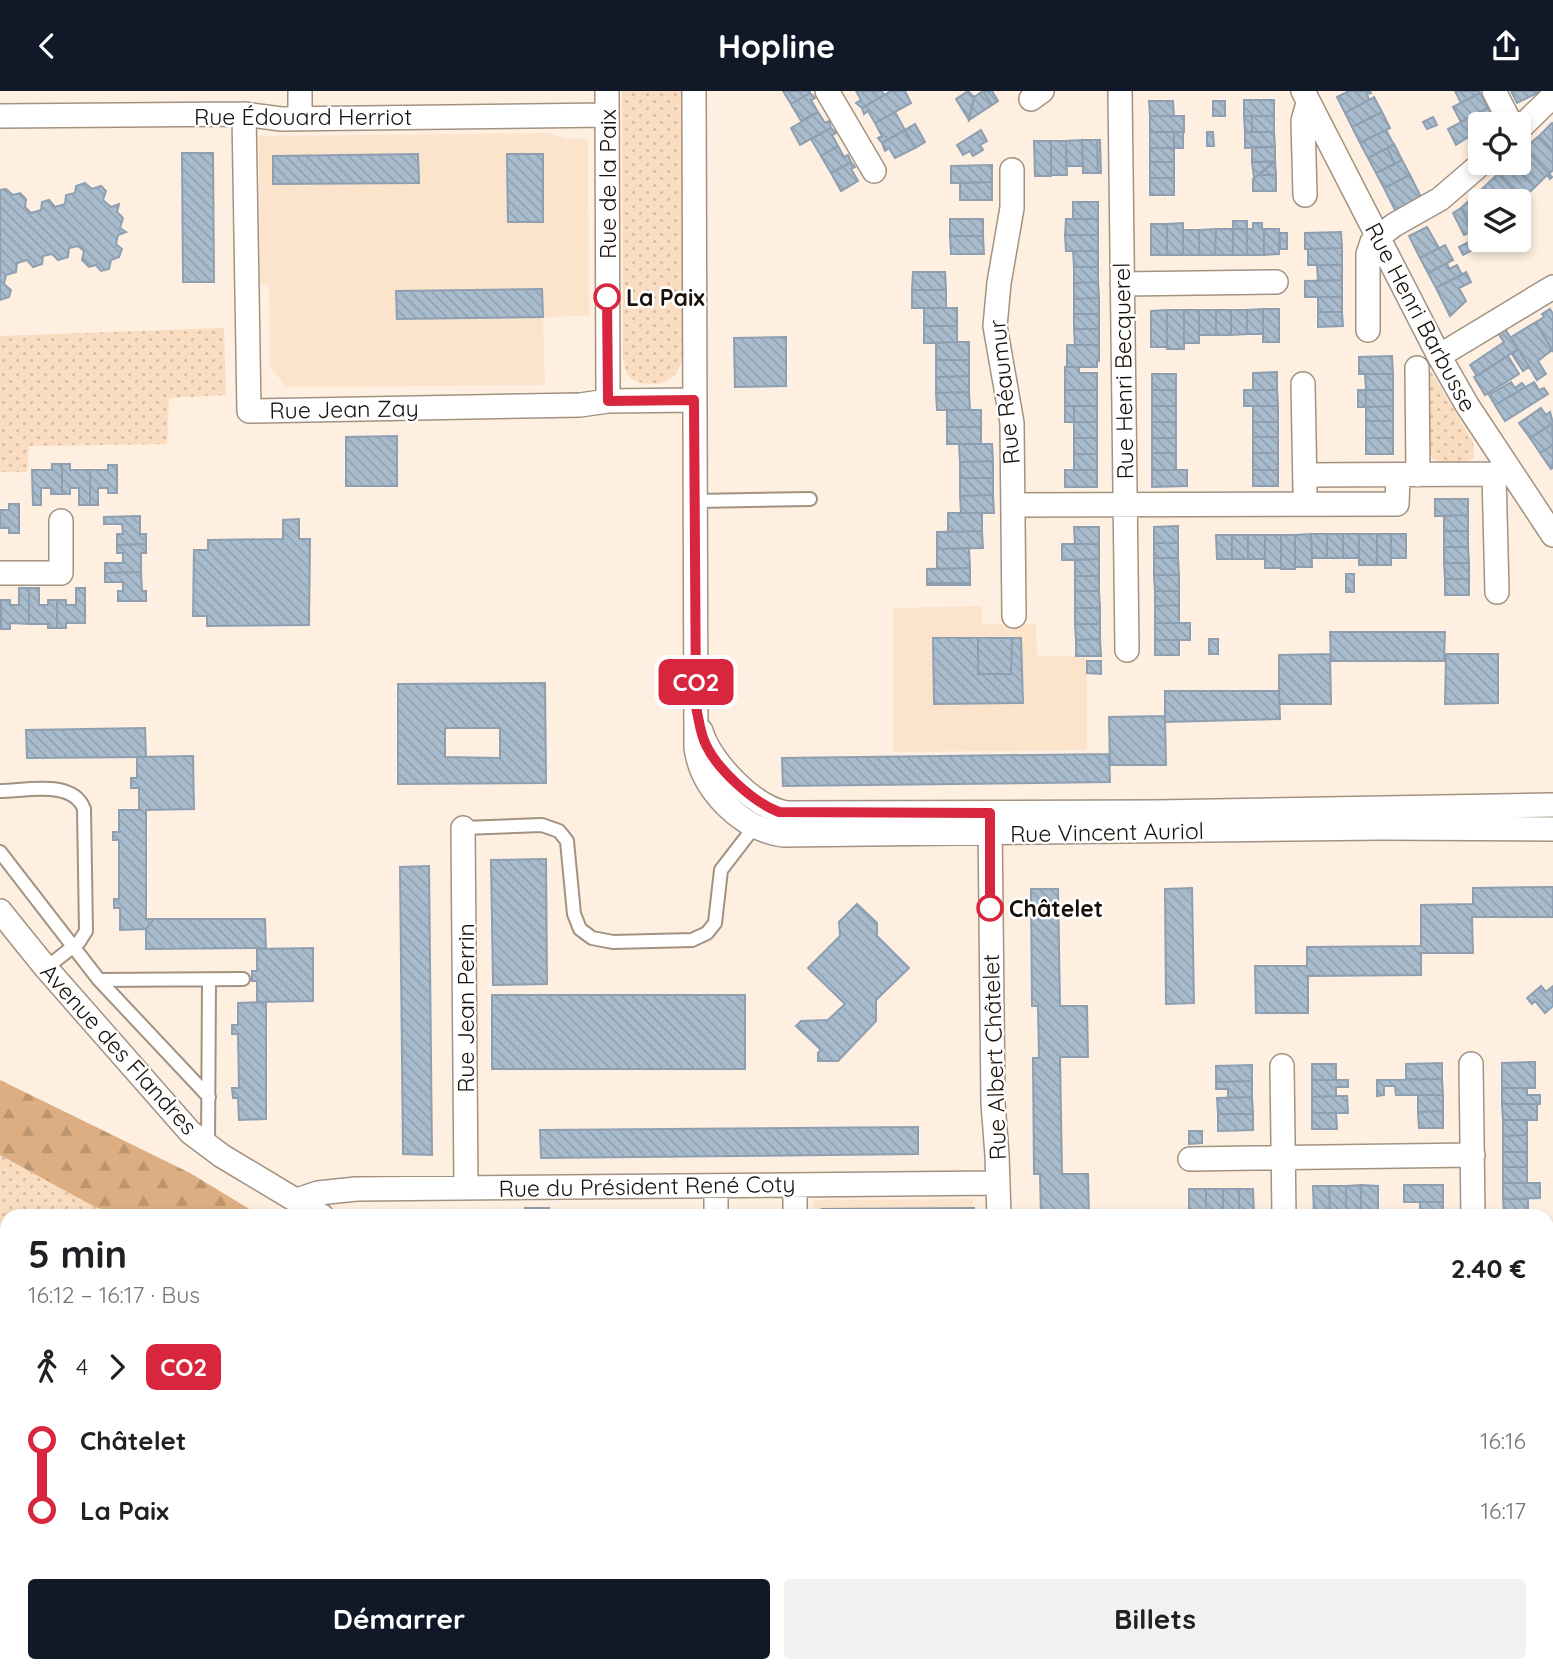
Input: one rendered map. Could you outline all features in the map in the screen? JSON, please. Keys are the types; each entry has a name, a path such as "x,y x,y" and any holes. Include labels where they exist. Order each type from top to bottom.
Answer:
{"street":[{"path":"300,91 300,118"},
{"name":"Rue de la Paix","path":"607,91 608,401"},
{"path":"694,91 696,707"},
{"path":"827,91 874,171"},
{"name":"Rue Henri Becquerel","path":"1120,91 1127,650"},
{"path":"1494,91 1505,112"},
{"path":"1531,117 1553,96"},
{"path":"1305,195 1303,121 1306,97"},
{"name":"Rue Henri Barbusse","path":"1306,97 1439,356 1501,470 1553,535"},
{"name":"Rue Édouard Herriot","path":"0,116 244,114 300,118 606,115"},
{"name":"Rue Jean Zay","path":"244,114 249,411 580,405 608,401"},
{"name":"Rue Réaumur","path":"1012,170 1012,208 999,283 995,326 1012,422 1014,616"},
{"path":"1368,330 1368,254 1377,236 1440,199 1468,175"},
{"path":"1122,284 1276,282"},
{"path":"1439,356 1553,286"},
{"path":"1013,505 1397,504 1408,475 1417,367"},
{"path":"1303,384 1305,503"},
{"path":"608,401 694,400"},
{"path":"1305,475 1408,475 1501,470 1497,592"},
{"path":"0,573 61,573 61,521"},
{"name":"Rue Vincent Auriol","path":"696,707 703,739 713,757 733,779 767,807 787,813 990,823 1553,829"},
{"name":"Rue Vincent Auriol","path":"696,707 696,748 702,774 720,798 741,818 755,827 783,835 990,823 1553,805"},
{"name":"Rue Albert Châtelet","path":"990,823 993,1111 999,1209"},
{"name":"Rue Jean Perrin","path":"463,828 466,1188"},
{"name":"Avenue des Flandres","path":"0,911 171,1111 208,1147 311,1209"},
{"path":"1471,1064 1473,1209"},
{"path":"1282,1066 1284,1209"},
{"path":"1190,1159 1472,1155"},
{"name":"Rue du Président René Coty","path":"297,1200 306,1195 335,1190 998,1183"},
{"path":"795,1185 795,1209"},
{"path":"716,1186 716,1209"}],"lane":[{"path":"695,501 810,499"},
{"path":"0,791 56,790 71,793 82,802 85,816 87,923 83,937 46,968"},
{"path":"463,828 542,825 559,831 567,841 574,914 580,929 592,938 613,942 692,940 708,933 715,923 721,870 755,827 767,807"},
{"path":"0,852 99,979 209,1097"},
{"path":"99,979 243,979"},
{"path":"208,1147 209,979"}],"shaded area":[{"path":"622,91 681,91 684,345 675,374 665,382 657,384 645,384 632,379 623,359"},
{"path":"548,133 568,139 588,139 589,316 543,317 545,385 286,387 270,366 269,285 260,284 259,136"},
{"path":"224,328 226,395 169,398 167,444 29,446 27,472 0,472 0,336"},
{"path":"1426,363 1473,442 1474,457 1463,463 1444,463 1429,453"},
{"path":"982,606 982,624 1036,624 1037,656 1087,656 1087,750 893,752 893,608"},
{"path":"0,1155 101,1209 0,1209"},
{"path":"973,1199 973,1209 814,1209 813,1200"}],"green space":[{"path":"0,1080 190,1173 249,1209 101,1209 0,1155"}],"building":[{"path":"783,91 810,91 810,93 791,104"},
{"path":"856,91 882,91 884,95 862,108 856,103 861,100"},
{"path":"891,91 905,91 911,103 875,123 868,111 864,114 862,108"},
{"path":"968,91 974,97 969,120 956,99"},
{"path":"983,91 992,91 998,101 992,105"},
{"path":"983,91 992,105 969,120 974,97"},
{"path":"1349,91 1371,93 1367,94 1369,100 1345,113 1337,97"},
{"path":"1455,91 1479,91 1480,93 1461,103"},
{"path":"1511,91 1541,91 1517,103"},
{"path":"810,93 815,98 811,100 818,112 801,121 791,104"},
{"path":"1480,93 1488,108 1480,112 1468,112 1468,118 1461,122 1453,107"},
{"path":"1374,97 1382,112 1352,127 1345,113"},
{"path":"1244,100 1274,100 1274,116 1244,116"},
{"path":"1149,101 1173,101 1174,116 1150,116"},
{"path":"1213,101 1225,101 1225,116 1213,116"},
{"path":"818,112 825,123 829,121 831,128 800,145 791,128"},
{"path":"895,112 905,130 882,143 878,138 882,136 875,123"},
{"path":"1382,112 1390,128 1360,143 1352,127"},
{"path":"1150,116 1184,116 1184,132 1150,132"},
{"path":"1244,116 1252,116 1252,132 1245,132"},
{"path":"1252,116 1274,116 1274,132 1252,132"},
{"path":"1433,117 1437,125 1427,129 1423,122"},
{"path":"1468,118 1468,137 1456,145 1448,129"},
{"path":"915,124 925,142 915,148 905,130"},
{"path":"1553,124 1553,151 1539,136"},
{"path":"831,128 836,133 832,135 838,146 821,156 811,139"},
{"path":"905,130 915,148 895,158 889,148 885,151 882,143"},
{"path":"981,130 987,141 980,145 983,150 973,156 970,151 963,155 957,145"},
{"path":"1386,130 1394,145 1368,158 1360,143"},
{"path":"1150,132 1174,132 1174,148 1150,148"},
{"path":"1174,132 1183,132 1183,148 1174,148"},
{"path":"1207,132 1213,132 1214,146 1207,146"},
{"path":"1245,132 1274,132 1275,147 1245,148"},
{"path":"1539,136 1553,151 1553,170 1549,174 1531,154 1531,143"},
{"path":"1082,140 1083,166 1066,166 1066,141"},
{"path":"1082,140 1097,140 1098,173 1083,173"},
{"path":"1097,140 1100,140 1101,173 1098,173"},
{"path":"1034,141 1051,141 1051,176 1035,176"},
{"path":"1051,141 1066,141 1067,175 1051,175"},
{"path":"1394,144 1402,160 1395,164 1387,148"},
{"path":"838,146 844,157 848,155 851,162 831,173 821,156"},
{"path":"1252,147 1275,147 1275,161 1252,162"},
{"path":"1150,148 1174,148 1174,162 1150,162"},
{"path":"1387,148 1395,164 1376,173 1368,158"},
{"path":"182,153 213,153 214,282 183,282"},
{"path":"418,154 419,183 273,184 273,156"},
{"path":"507,154 543,154 543,222 508,222"},
{"path":"1531,154 1552,177 1550,179 1547,175 1535,187 1524,175 1531,175"},
{"path":"1402,160 1410,175 1384,188 1376,173"},
{"path":"851,162 855,167 851,169 858,181 841,191 831,173"},
{"path":"1150,162 1174,162 1174,178 1150,178"},
{"path":"1252,162 1274,162 1254,178"},
{"path":"1274,162 1276,175 1259,175"},
{"path":"992,165 992,182 951,183 951,166"},
{"path":"1259,175 1276,175 1276,191 1253,191 1253,179"},
{"path":"1410,175 1422,199 1396,212 1384,188"},
{"path":"1499,175 1522,175 1535,187 1531,191 1512,189"},
{"path":"1499,175 1513,189 1486,189 1484,187"},
{"path":"1150,178 1174,178 1174,195 1150,195"},
{"path":"992,182 992,200 960,200 960,183"},
{"path":"85,183 92,189 101,186 106,191 103,200 111,207 119,204 117,212 123,218 120,228 126,232 118,235 116,244 122,249 119,257 111,260 109,269 101,271 96,265 89,267 82,260 84,251 78,246 69,248 68,257 58,260 52,254 43,256 42,264 33,267 27,260 17,263 16,272 6,275 4,284 11,290 9,297 0,300 0,190 6,189 13,195 20,193 26,199 25,207 31,213 41,210 42,202 49,200 55,207 65,204 66,195 75,193 76,186"},
{"path":"1073,202 1098,202 1098,219 1073,219"},
{"path":"1468,202 1468,222 1461,208"},
{"path":"1461,208 1468,221 1468,233 1464,235 1453,213"},
{"path":"950,219 983,219 983,236 950,236"},
{"path":"1066,219 1098,219 1098,235 1065,235"},
{"path":"1233,221 1247,221 1247,229 1233,229"},
{"path":"1183,223 1183,255 1167,255 1167,224"},
{"path":"1253,223 1262,223 1264,255 1247,255 1247,229 1253,229"},
{"path":"1151,224 1167,224 1167,255 1151,255"},
{"path":"1427,227 1439,248 1420,258 1409,236"},
{"path":"1216,229 1215,255 1199,255 1199,230"},
{"path":"1216,229 1233,229 1233,255 1215,255"},
{"path":"1233,229 1247,229 1247,255 1233,255"},
{"path":"1264,229 1279,229 1279,254 1264,255"},
{"path":"1183,230 1199,230 1199,255 1183,255"},
{"path":"1341,232 1342,248 1305,249 1305,233"},
{"path":"1280,233 1287,233 1287,249 1280,249"},
{"path":"1065,235 1098,235 1098,251 1066,251"},
{"path":"950,236 983,236 984,254 951,254"},
{"path":"1468,242 1468,252 1463,255 1459,247"},
{"path":"1445,245 1453,260 1428,273 1420,258"},
{"path":"1342,248 1342,265 1308,265 1308,249"},
{"path":"1073,251 1098,251 1098,267 1074,267"},
{"path":"1447,263 1449,269 1457,265 1462,275 1436,288 1428,273"},
{"path":"1317,265 1342,265 1342,280 1318,281"},
{"path":"1074,267 1098,267 1098,282 1074,283"},
{"path":"913,272 945,272 946,290 912,290"},
{"path":"1466,272 1471,282 1459,288 1466,301 1450,316 1436,288"},
{"path":"1342,280 1342,297 1305,297 1305,281"},
{"path":"1098,282 1099,298 1074,299 1074,283"},
{"path":"542,289 543,317 397,319 396,291"},
{"path":"912,290 946,290 946,308 912,308"},
{"path":"1318,297 1342,297 1342,312 1318,312"},
{"path":"1099,298 1099,314 1074,314 1074,299"},
{"path":"924,308 957,308 957,326 924,326"},
{"path":"1263,309 1279,309 1279,342 1263,342"},
{"path":"1263,309 1263,334 1247,334 1247,310"},
{"path":"1550,309 1553,314 1553,351 1536,322"},
{"path":"1167,310 1184,310 1184,349 1167,349"},
{"path":"1167,310 1167,347 1151,347 1151,311"},
{"path":"1184,310 1199,310 1199,343 1184,343"},
{"path":"1199,310 1216,310 1216,335 1199,335"},
{"path":"1216,310 1231,310 1231,335 1216,335"},
{"path":"1231,310 1247,310 1247,334 1231,335"},
{"path":"1318,312 1342,312 1343,326 1318,327"},
{"path":"1074,314 1099,314 1099,329 1074,329"},
{"path":"1536,322 1552,350 1538,361 1546,374 1537,380 1511,337"},
{"path":"924,326 957,326 957,342 924,343"},
{"path":"1074,329 1099,329 1099,345 1075,345"},
{"path":"1505,329 1518,349 1477,376 1470,365 1504,342 1498,333"},
{"path":"786,337 786,386 735,387 734,338"},
{"path":"969,342 969,360 936,360 936,343"},
{"path":"1067,345 1099,345 1097,367 1067,367"},
{"path":"1518,349 1529,367 1523,371 1512,354"},
{"path":"1392,356 1393,374 1359,374 1359,357"},
{"path":"1508,356 1519,374 1485,395 1474,377"},
{"path":"936,360 969,360 969,376 936,377"},
{"path":"1065,367 1079,367 1079,373 1097,373 1097,390 1065,390"},
{"path":"1277,372 1277,390 1253,390 1253,373"},
{"path":"1152,374 1176,374 1176,390 1152,390"},
{"path":"1365,374 1393,374 1393,390 1366,390"},
{"path":"969,376 969,392 936,393 936,377"},
{"path":"1511,382 1515,388 1522,383 1525,387 1495,405 1489,395"},
{"path":"1534,382 1539,390 1544,388 1548,394 1505,421 1495,405"},
{"path":"1065,390 1097,390 1097,406 1065,406"},
{"path":"1152,390 1176,390 1176,406 1152,406"},
{"path":"1244,390 1277,390 1278,406 1244,406"},
{"path":"1358,390 1366,390 1366,407 1358,407"},
{"path":"1366,390 1393,390 1393,406 1366,407"},
{"path":"969,392 970,410 937,410 936,393"},
{"path":"1065,406 1074,406 1074,422 1065,422"},
{"path":"1074,406 1097,406 1097,422 1074,422"},
{"path":"1152,406 1176,406 1176,422 1152,422"},
{"path":"1253,406 1278,406 1278,422 1253,422"},
{"path":"1393,406 1393,421 1366,421 1366,407"},
{"path":"1541,408 1546,415 1550,412 1553,423 1530,438 1519,423"},
{"path":"947,410 981,410 981,427 947,427"},
{"path":"1366,421 1393,421 1393,438 1366,438"},
{"path":"1074,422 1097,422 1097,438 1074,438"},
{"path":"1152,422 1176,422 1176,438 1152,438"},
{"path":"1253,422 1278,422 1278,437 1253,437"},
{"path":"1552,424 1553,445 1540,453 1530,438"},
{"path":"947,427 981,427 981,444 947,444"},
{"path":"397,436 397,486 346,486 346,437"},
{"path":"1253,437 1278,437 1278,453 1253,453"},
{"path":"1074,438 1097,438 1097,454 1074,454"},
{"path":"1152,438 1176,438 1176,453 1152,453"},
{"path":"1366,438 1393,438 1393,454 1366,454"},
{"path":"959,444 992,444 993,461 960,462"},
{"path":"1553,445 1553,468 1551,469 1540,453"},
{"path":"1152,453 1176,453 1176,470 1152,470"},
{"path":"1253,453 1278,453 1278,470 1253,470"},
{"path":"1074,454 1097,454 1097,470 1074,470"},
{"path":"993,461 993,478 960,478 960,462"},
{"path":"52,464 62,464 62,494 51,494 51,488 41,488 41,505 33,505 32,470 52,470"},
{"path":"62,464 70,464 70,470 90,470 90,505 79,505 79,488 70,488 70,494 62,494"},
{"path":"108,465 117,465 117,493 108,493 108,488 98,488 98,505 90,505 90,470 108,470"},
{"path":"1065,470 1097,470 1097,487 1065,487"},
{"path":"1152,470 1187,470 1187,486 1152,487"},
{"path":"1253,470 1278,470 1278,486 1253,486"},
{"path":"960,478 993,478 993,495 960,496"},
{"path":"993,495 994,513 961,513 960,496"},
{"path":"1435,499 1468,499 1468,515 1435,516"},
{"path":"9,504 19,504 19,533 9,533 9,528 0,528 0,510 9,510"},
{"path":"948,513 982,513 982,531 948,532"},
{"path":"1468,515 1468,531 1444,531 1444,516"},
{"path":"140,516 140,534 146,534 146,544 117,545 117,534 123,534 122,524 104,524 104,517"},
{"path":"299,519 299,539 310,539 309,625 207,626 207,616 193,616 194,550 208,550 208,540 283,539 283,520"},
{"path":"1178,526 1178,543 1154,543 1154,527"},
{"path":"1074,527 1099,527 1099,544 1075,544"},
{"path":"982,531 983,548 937,549 937,532"},
{"path":"1444,531 1468,531 1468,547 1444,547"},
{"path":"1311,534 1327,534 1327,558 1312,558"},
{"path":"1311,534 1312,567 1295,567 1295,535"},
{"path":"1327,534 1343,534 1343,558 1327,558"},
{"path":"1343,534 1359,534 1359,558 1343,558"},
{"path":"1359,534 1377,534 1377,565 1359,565"},
{"path":"1377,534 1391,534 1391,565 1377,565"},
{"path":"1391,534 1406,534 1406,558 1391,558"},
{"path":"1216,535 1232,535 1232,559 1217,559"},
{"path":"1232,535 1248,535 1248,559 1232,559"},
{"path":"1248,535 1265,535 1265,559 1248,559"},
{"path":"1265,535 1281,535 1281,568 1265,568"},
{"path":"1281,535 1295,535 1295,569 1281,569"},
{"path":"1154,543 1178,543 1178,558 1154,558"},
{"path":"146,544 146,553 141,553 141,572 105,573 105,563 123,563 123,553 117,553 117,545"},
{"path":"1062,544 1099,544 1099,559 1062,560"},
{"path":"1444,547 1468,547 1469,563 1444,563"},
{"path":"969,548 970,568 937,569 937,549"},
{"path":"1154,558 1178,558 1179,575 1154,575"},
{"path":"1099,559 1099,576 1075,576 1075,560"},
{"path":"1444,563 1469,563 1469,579 1445,579"},
{"path":"970,568 970,583 927,583 927,569"},
{"path":"141,572 142,591 146,591 146,601 118,601 118,591 123,591 123,582 105,582 105,573"},
{"path":"1346,574 1354,574 1354,592 1346,592"},
{"path":"1154,575 1179,575 1179,591 1155,591"},
{"path":"1075,576 1099,576 1099,591 1075,591"},
{"path":"1445,579 1469,579 1469,595 1445,595"},
{"path":"970,583 970,585 927,585"},
{"path":"19,588 29,588 29,624 10,623 10,629 1,629 1,600 10,600 10,605 19,605"},
{"path":"29,588 39,588 39,605 48,605 48,600 57,600 57,628 48,628 48,624 29,624"},
{"path":"76,588 85,588 85,623 66,623 66,628 57,628 57,600 66,600 66,605 76,605"},
{"path":"1075,591 1099,591 1100,608 1075,608"},
{"path":"1155,591 1179,591 1179,605 1155,606"},
{"path":"1179,605 1179,623 1155,623 1155,606"},
{"path":"1075,608 1100,608 1100,624 1075,624"},
{"path":"1155,623 1190,623 1190,640 1155,640"},
{"path":"1075,624 1100,624 1100,639 1076,640"},
{"path":"1330,632 1445,632 1444,661 1331,661"},
{"path":"933,638 978,638 978,674 1011,674 1012,638 1021,638 1023,703 934,704"},
{"path":"978,638 1012,638 1011,674 978,674"},
{"path":"1100,639 1101,656 1076,656 1076,640"},
{"path":"1209,639 1218,639 1218,654 1209,654"},
{"path":"1155,640 1179,640 1179,655 1155,655"},
{"path":"1330,654 1331,704 1279,704 1279,655"},
{"path":"1446,654 1498,654 1498,703 1445,704"},
{"path":"1087,661 1101,661 1101,674 1087,673"},
{"path":"545,683 546,783 398,784 398,684","holes":["445,728 500,728 500,758 445,757"]},
{"path":"1165,691 1279,691 1280,719 1165,722"},
{"path":"1165,716 1166,765 1110,765 1109,717"},
{"path":"145,728 146,757 27,758 26,730"},
{"path":"1109,754 1110,782 783,786 782,758"},
{"path":"193,756 194,809 146,810 146,919 154,919 146,929 120,930 120,908 114,908 114,899 119,899 119,840 113,840 113,832 119,832 119,810 139,810 139,788 131,788 131,778 137,778 137,757"},
{"path":"546,859 547,984 493,985 491,860"},
{"path":"429,866 432,1155 403,1154 400,867"},
{"path":"1553,887 1553,917 1472,917 1473,953 1421,953 1421,975 1308,976 1308,1013 1256,1013 1255,966 1307,966 1307,947 1421,946 1421,905 1473,904 1473,888"},
{"path":"1192,888 1194,1003 1166,1004 1165,889"},
{"path":"1031,889 1058,889 1060,1006 1087,1006 1088,1057 1060,1057 1062,1174 1088,1174 1089,1209 1041,1209 1040,1174 1034,1174 1033,1058 1039,1058 1038,1006 1032,1006"},
{"path":"857,904 877,923 877,936 909,968 876,1000 876,1021 838,1061 818,1061 818,1053 821,1050 796,1026 801,1021 828,1020 845,1004 808,968 840,936 839,922"},
{"path":"154,919 265,919 266,948 146,949 146,929"},
{"path":"313,948 313,1001 257,1002 257,981 252,981 252,971 257,971 257,949"},
{"path":"1541,986 1546,992 1553,986 1553,1006 1545,1013 1535,1001 1532,1004 1527,998"},
{"path":"492,995 745,995 745,1069 492,1069"},
{"path":"266,1002 266,1119 239,1120 238,1098 233,1098 232,1088 239,1088 238,1034 232,1034 232,1025 238,1025 238,1003"},
{"path":"1535,1062 1535,1088 1502,1088 1502,1063"},
{"path":"1442,1063 1442,1079 1406,1079 1406,1064"},
{"path":"1312,1064 1336,1064 1336,1080 1312,1080"},
{"path":"1252,1065 1252,1081 1216,1082 1216,1066"},
{"path":"1442,1079 1443,1095 1396,1095 1395,1086 1384,1086 1384,1095 1377,1096 1377,1080"},
{"path":"1312,1080 1348,1080 1348,1087 1336,1087 1336,1096 1312,1097"},
{"path":"1252,1081 1252,1097 1228,1098 1228,1089 1216,1089 1216,1082"},
{"path":"1502,1088 1527,1088 1527,1095 1540,1095 1540,1104 1502,1104"},
{"path":"1418,1095 1443,1095 1443,1111 1418,1112"},
{"path":"1347,1096 1348,1113 1312,1113 1312,1097"},
{"path":"1252,1097 1253,1114 1218,1114 1217,1098"},
{"path":"1502,1104 1537,1104 1537,1120 1503,1120"},
{"path":"1443,1111 1443,1128 1419,1128 1418,1112"},
{"path":"1312,1113 1336,1113 1337,1129 1312,1129"},
{"path":"1218,1114 1253,1114 1253,1130 1218,1131"},
{"path":"1503,1120 1527,1120 1527,1135 1503,1136"},
{"path":"918,1127 918,1154 541,1158 540,1130"},
{"path":"1189,1131 1202,1131 1202,1143 1189,1144"},
{"path":"1527,1135 1527,1152 1503,1152 1503,1136"},
{"path":"1503,1152 1527,1152 1527,1167 1503,1167"},
{"path":"1503,1167 1527,1167 1527,1183 1503,1183"},
{"path":"1503,1183 1540,1183 1540,1198 1503,1199"},
{"path":"1361,1185 1361,1209 1346,1209 1346,1186"},
{"path":"1361,1185 1378,1186 1378,1209 1361,1209"},
{"path":"1404,1185 1443,1185 1443,1202 1404,1202"},
{"path":"1313,1186 1329,1186 1330,1209 1314,1209"},
{"path":"1329,1186 1346,1186 1346,1209 1330,1209"},
{"path":"1189,1189 1206,1189 1206,1209 1189,1209"},
{"path":"1206,1189 1223,1189 1223,1209 1206,1209"},
{"path":"1223,1189 1239,1189 1239,1209 1223,1209"},
{"path":"1239,1189 1253,1189 1254,1209 1239,1209"},
{"path":"1503,1199 1528,1199 1528,1209 1504,1209"},
{"path":"1420,1202 1443,1202 1443,1209 1420,1209"},
{"path":"974,1208 974,1209 822,1209"}],"bus line":[{"name":"CO2","path":"607,297 608,401 694,400 696,707 707,748 733,779 753,797 779,812 990,813 990,908"}],"place":[{"name":"La Paix","path":"607,297"},
{"name":"Châtelet","path":"990,908"}]}
